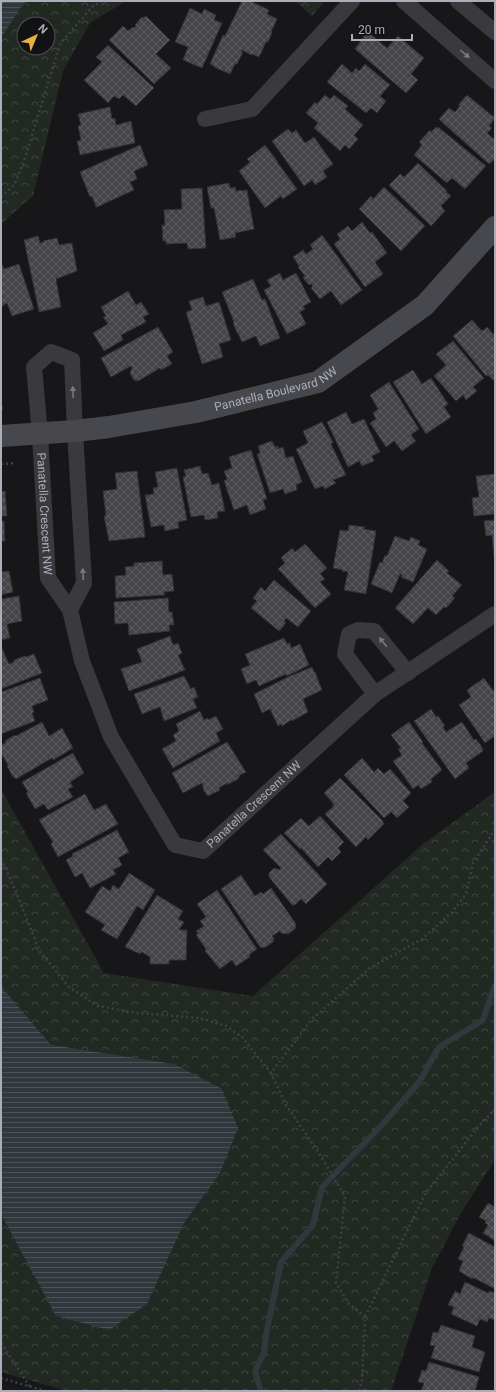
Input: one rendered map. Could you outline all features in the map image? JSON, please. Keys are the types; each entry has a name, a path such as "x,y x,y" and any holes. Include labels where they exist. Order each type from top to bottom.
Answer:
{"street":[{"path":"205,119 252,109 352,1"},
{"path":"404,1 495,81"},
{"path":"458,1 495,32"},
{"name":"Panatella Boulevard NW","path":"1,436 40,434 109,427 196,412 318,382 425,305 495,227"},
{"name":"Panatella Crescent NW","path":"75,431 72,360 51,352 34,367 40,434 48,578 70,610 82,661 111,737 175,845 203,851 374,694 408,673 495,614"},
{"path":"70,610 84,583 75,431"},
{"path":"374,694 345,654 349,634 358,630 374,631 408,673"}],"path":[{"path":"1,197 15,184 26,155 60,44 93,6 102,1"},
{"path":"1,464 15,463"},
{"path":"271,1073 312,1019 370,968 422,938 452,912 466,894 473,863 495,829"},
{"path":"1,859 40,952 69,988 98,1006 138,1013 199,1018 226,1026 242,1037 271,1073 286,1105 345,1196 336,1282 350,1304 365,1317"},
{"path":"359,1391 362,1380 365,1317 425,1194 479,1126 495,1110"},
{"path":"1,1343 30,1387"},
{"path":"1,1378 45,1391"}],"green space":[{"path":"1,1 126,1 90,23 63,71 33,196 1,224"},
{"path":"295,1 325,1 312,16"},
{"path":"1,789 104,973 253,996 423,844 495,792 495,1160 462,1211 432,1268 391,1391 67,1391 1,1372"}],"shaded area":[{"path":"1,1 25,1 1,38"},
{"path":"1,984 4,990 51,1045 174,1064 222,1089 238,1128 220,1173 184,1223 147,1304 109,1330 56,1316 1,1214"}],"building":[{"path":"242,1 250,1 269,10 267,14 277,19 268,42 266,42 259,57 242,50 241,51 243,52 237,64 235,64 230,74 210,64 223,35 225,36"},
{"path":"190,8 202,14 204,9 216,15 214,20 222,23 202,68 183,60 188,47 175,42"},
{"path":"146,16 170,40 156,54 171,68 154,84 109,40 123,26 128,31 136,26 135,25 142,17 143,18"},
{"path":"369,33 387,48 398,36 424,58 411,74 418,80 406,93 355,49 365,35 366,36"},
{"path":"108,45 154,88 136,106 123,95 119,99 114,96 108,103 84,80 102,62 96,57"},
{"path":"342,64 352,73 356,68 359,71 365,64 390,85 380,96 386,101 377,113 371,108 366,113 327,82"},
{"path":"325,95 330,99 334,95 348,106 345,109 363,125 354,135 358,139 349,149 345,145 340,151 314,128 318,123 306,113 315,102 317,104"},
{"path":"467,95 495,118 489,126 492,128 487,133 495,140 495,159 489,164 439,119 449,108 455,112 460,106 458,105"},
{"path":"110,107 112,119 115,118 116,125 131,121 135,143 80,155 77,141 81,140 78,126 81,125 78,114"},
{"path":"438,127 486,166 465,189 452,178 447,183 414,155 422,145 419,142 430,130 431,132"},
{"path":"288,129 292,133 296,130 305,143 314,137 333,164 323,171 327,177 315,185 312,180 304,186 272,141"},
{"path":"140,145 148,165 134,171 137,179 130,182 134,190 96,207 92,196 90,197 80,172"},
{"path":"265,145 297,189 283,199 281,196 265,208 239,171 250,162 247,159"},
{"path":"418,163 451,196 441,206 445,211 431,226 389,185 400,174 404,177"},
{"path":"229,183 230,188 235,187 236,191 247,190 254,229 235,233 236,237 220,240 214,208 211,208 207,187"},
{"path":"384,187 425,226 401,251 359,209 371,196 373,199"},
{"path":"202,188 206,248 188,249 187,243 166,244 166,241 163,241 162,225 165,225 164,210 182,209 181,189"},
{"path":"362,222 370,233 372,232 387,253 375,262 383,274 365,287 334,244 340,239 337,234 348,226 352,231"},
{"path":"322,235 362,290 341,305 331,291 320,299 311,288 313,286 311,284 309,285 303,278 305,276 293,257 303,250 306,254 313,249 310,245"},
{"path":"38,236 40,243 57,238 59,245 72,243 77,271 56,279 61,307 39,312 24,240"},
{"path":"1,264 4,269 19,264 34,309 12,316 7,303 1,307"},
{"path":"280,273 283,280 296,273 311,302 303,306 305,309 300,312 306,324 287,334 264,290 271,286 267,280"},
{"path":"253,279 262,300 265,299 280,338 260,346 256,336 242,342 233,323 234,322 222,292"},
{"path":"128,291 136,305 141,302 149,314 143,317 146,322 121,335 123,340 104,351 93,333 108,324 103,317 106,316 101,307"},
{"path":"203,297 206,306 219,302 231,340 219,344 223,357 202,364 186,312 192,310 189,301"},
{"path":"472,320 482,331 487,327 493,334 495,332 495,378 493,380 488,375 486,376 453,336"},
{"path":"158,327 173,352 167,356 172,364 161,370 160,368 138,381 134,380 130,373 132,368 131,366 111,377 101,358"},
{"path":"453,341 484,378 473,387 477,391 466,400 463,395 456,401 434,376 446,365 436,354"},
{"path":"413,370 422,384 431,378 448,404 444,407 451,417 426,434 393,382"},
{"path":"389,382 419,429 411,435 416,441 402,451 394,441 386,447 370,423 376,419 373,413 378,409 370,395"},
{"path":"346,412 352,424 364,419 380,452 372,456 374,461 362,466 359,461 348,467 327,422"},
{"path":"322,422 333,442 331,444 346,475 333,480 336,483 325,489 323,486 315,489 296,449 308,443 303,431"},
{"path":"272,441 275,447 278,446 278,449 283,447 286,458 293,456 302,482 296,485 297,490 285,494 283,489 270,493 257,454 260,453 258,446"},
{"path":"251,450 267,499 263,500 266,509 250,515 247,505 234,510 224,481 227,479 224,471 232,468 229,457"},
{"path":"200,466 202,474 208,473 212,485 219,483 225,511 217,512 218,518 205,520 204,515 191,517 183,477 186,476 184,470"},
{"path":"177,468 187,520 178,522 179,528 165,531 164,525 151,527 145,495 154,494 153,488 158,487 155,472"},
{"path":"137,471 145,537 109,541 104,516 106,516 103,491 117,489 115,473"},
{"path":"495,474 495,514 474,516 472,498 479,497 476,476"},
{"path":"5,491 7,516 1,516 1,492"},
{"path":"495,520 494,557 492,535 486,536 484,521"},
{"path":"1,521 4,521 5,541 1,541"},
{"path":"349,525 365,527 364,529 376,531 366,594 344,590 348,572 333,568 340,530 348,531"},
{"path":"395,536 409,541 411,537 420,541 418,545 427,549 413,582 401,577 402,575 400,574 392,593 371,584 380,562 382,563 385,555 387,556"},
{"path":"305,544 327,568 320,574 325,579 320,582 331,594 315,608 278,569 285,563 281,558 292,548 295,552"},
{"path":"437,560 449,571 447,573 462,585 452,596 455,598 446,608 444,607 436,615 428,608 413,624 395,608"},
{"path":"162,561 163,575 172,574 174,591 164,592 165,595 116,598 115,576 126,575 125,567 134,566 134,563"},
{"path":"9,571 13,592 1,595 1,572"},
{"path":"274,580 311,611 298,627 286,618 284,621 286,623 279,631 251,608 257,601 253,598 261,587 265,591"},
{"path":"19,596 22,621 7,624 10,638 1,640 1,599"},
{"path":"168,598 169,612 172,612 174,625 169,625 170,631 129,635 128,623 115,624 114,602"},
{"path":"170,636 173,645 178,643 182,653 178,655 185,670 129,691 121,669 142,662 137,649"},
{"path":"284,638 287,644 290,643 291,648 300,644 309,665 287,676 286,674 259,686 256,680 247,684 241,669 250,665 245,654"},
{"path":"1,646 9,664 19,658 34,654 42,673 1,689"},
{"path":"312,667 322,690 303,699 308,712 282,726 281,724 278,726 270,709 262,713 254,694"},
{"path":"184,676 191,689 194,687 198,697 193,699 197,708 164,721 160,707 142,714 134,694"},
{"path":"40,678 48,700 32,706 34,712 32,713 35,721 1,734 1,692"},
{"path":"484,678 495,693 495,736 485,743 459,705 471,697 467,690"},
{"path":"431,709 436,717 438,716 445,726 443,727 446,732 462,722 474,740 476,739 482,747 483,751 466,763 469,768 455,779 414,721"},
{"path":"200,711 204,720 208,718 208,720 216,716 223,729 216,733 220,741 173,768 162,749 176,741 173,735 179,731 176,724"},
{"path":"42,722 49,736 62,728 73,748 53,760 52,758 16,779 13,777 1,753 1,745 6,743 5,741 15,735 16,736"},
{"path":"409,722 442,770 431,779 432,782 421,789 418,785 413,789 393,761 402,755 398,749 401,748 391,735"},
{"path":"227,742 246,772 240,775 238,779 227,785 227,783 219,788 220,790 208,796 204,791 202,783 183,793 172,773"},
{"path":"73,753 84,773 70,782 73,787 68,789 73,797 48,810 44,804 35,809 22,782"},
{"path":"362,758 374,772 378,768 384,774 390,769 411,793 403,801 409,807 397,818 391,812 384,818 344,775"},
{"path":"340,778 382,820 384,824 368,840 366,837 356,847 325,814 334,806 332,805 334,804 324,793"},
{"path":"85,794 94,810 106,804 118,824 58,857 51,844 53,842 39,820"},
{"path":"320,816 344,842 338,848 341,852 332,861 328,857 318,867 301,848 300,849 284,833 301,818 309,826"},
{"path":"117,830 129,852 118,858 122,865 113,870 116,874 90,888 82,873 75,877 66,860 73,856 72,854"},
{"path":"281,834 327,884 306,904 301,899 295,905 292,905 269,877 269,873 274,868 280,870 281,868 263,850"},
{"path":"129,873 155,890 143,910 137,906 117,939 101,930 105,925 85,912 102,886 110,891 113,885 119,889"},
{"path":"241,875 255,896 261,892 263,894 271,888 296,924 295,929 288,934 281,933 280,931 272,936 274,938 273,942 264,948 260,947 221,889"},
{"path":"217,890 257,949 249,955 250,957 236,966 232,960 220,969 205,951 206,949 196,935 198,933 196,931 204,926 200,921 206,917 197,904"},
{"path":"157,895 183,911 178,919 184,922 179,930 187,930 186,960 169,960 169,964 150,964 150,957 142,952 140,954 125,947"},
{"path":"488,1203 495,1207 495,1241 483,1233 488,1225 485,1223 486,1221 479,1217"},
{"path":"469,1233 495,1247 495,1289 474,1278 472,1279 459,1271 463,1261 458,1259 464,1247 462,1246"},
{"path":"465,1282 488,1293 489,1291 495,1293 495,1320 489,1318 487,1322 480,1319 477,1326 451,1314 454,1307 448,1305 455,1291 460,1294"},
{"path":"441,1325 475,1336 472,1347 485,1352 479,1372 431,1358 435,1346 430,1345 433,1332 438,1333"},
{"path":"429,1362 479,1377 475,1391 421,1391 424,1383 418,1382 422,1370 426,1371"}],"waterway":[{"path":"261,1391 255,1371 264,1353 266,1335 281,1262 313,1225 322,1187 382,1125 420,1081 439,1047 483,1020 495,988"}]}
